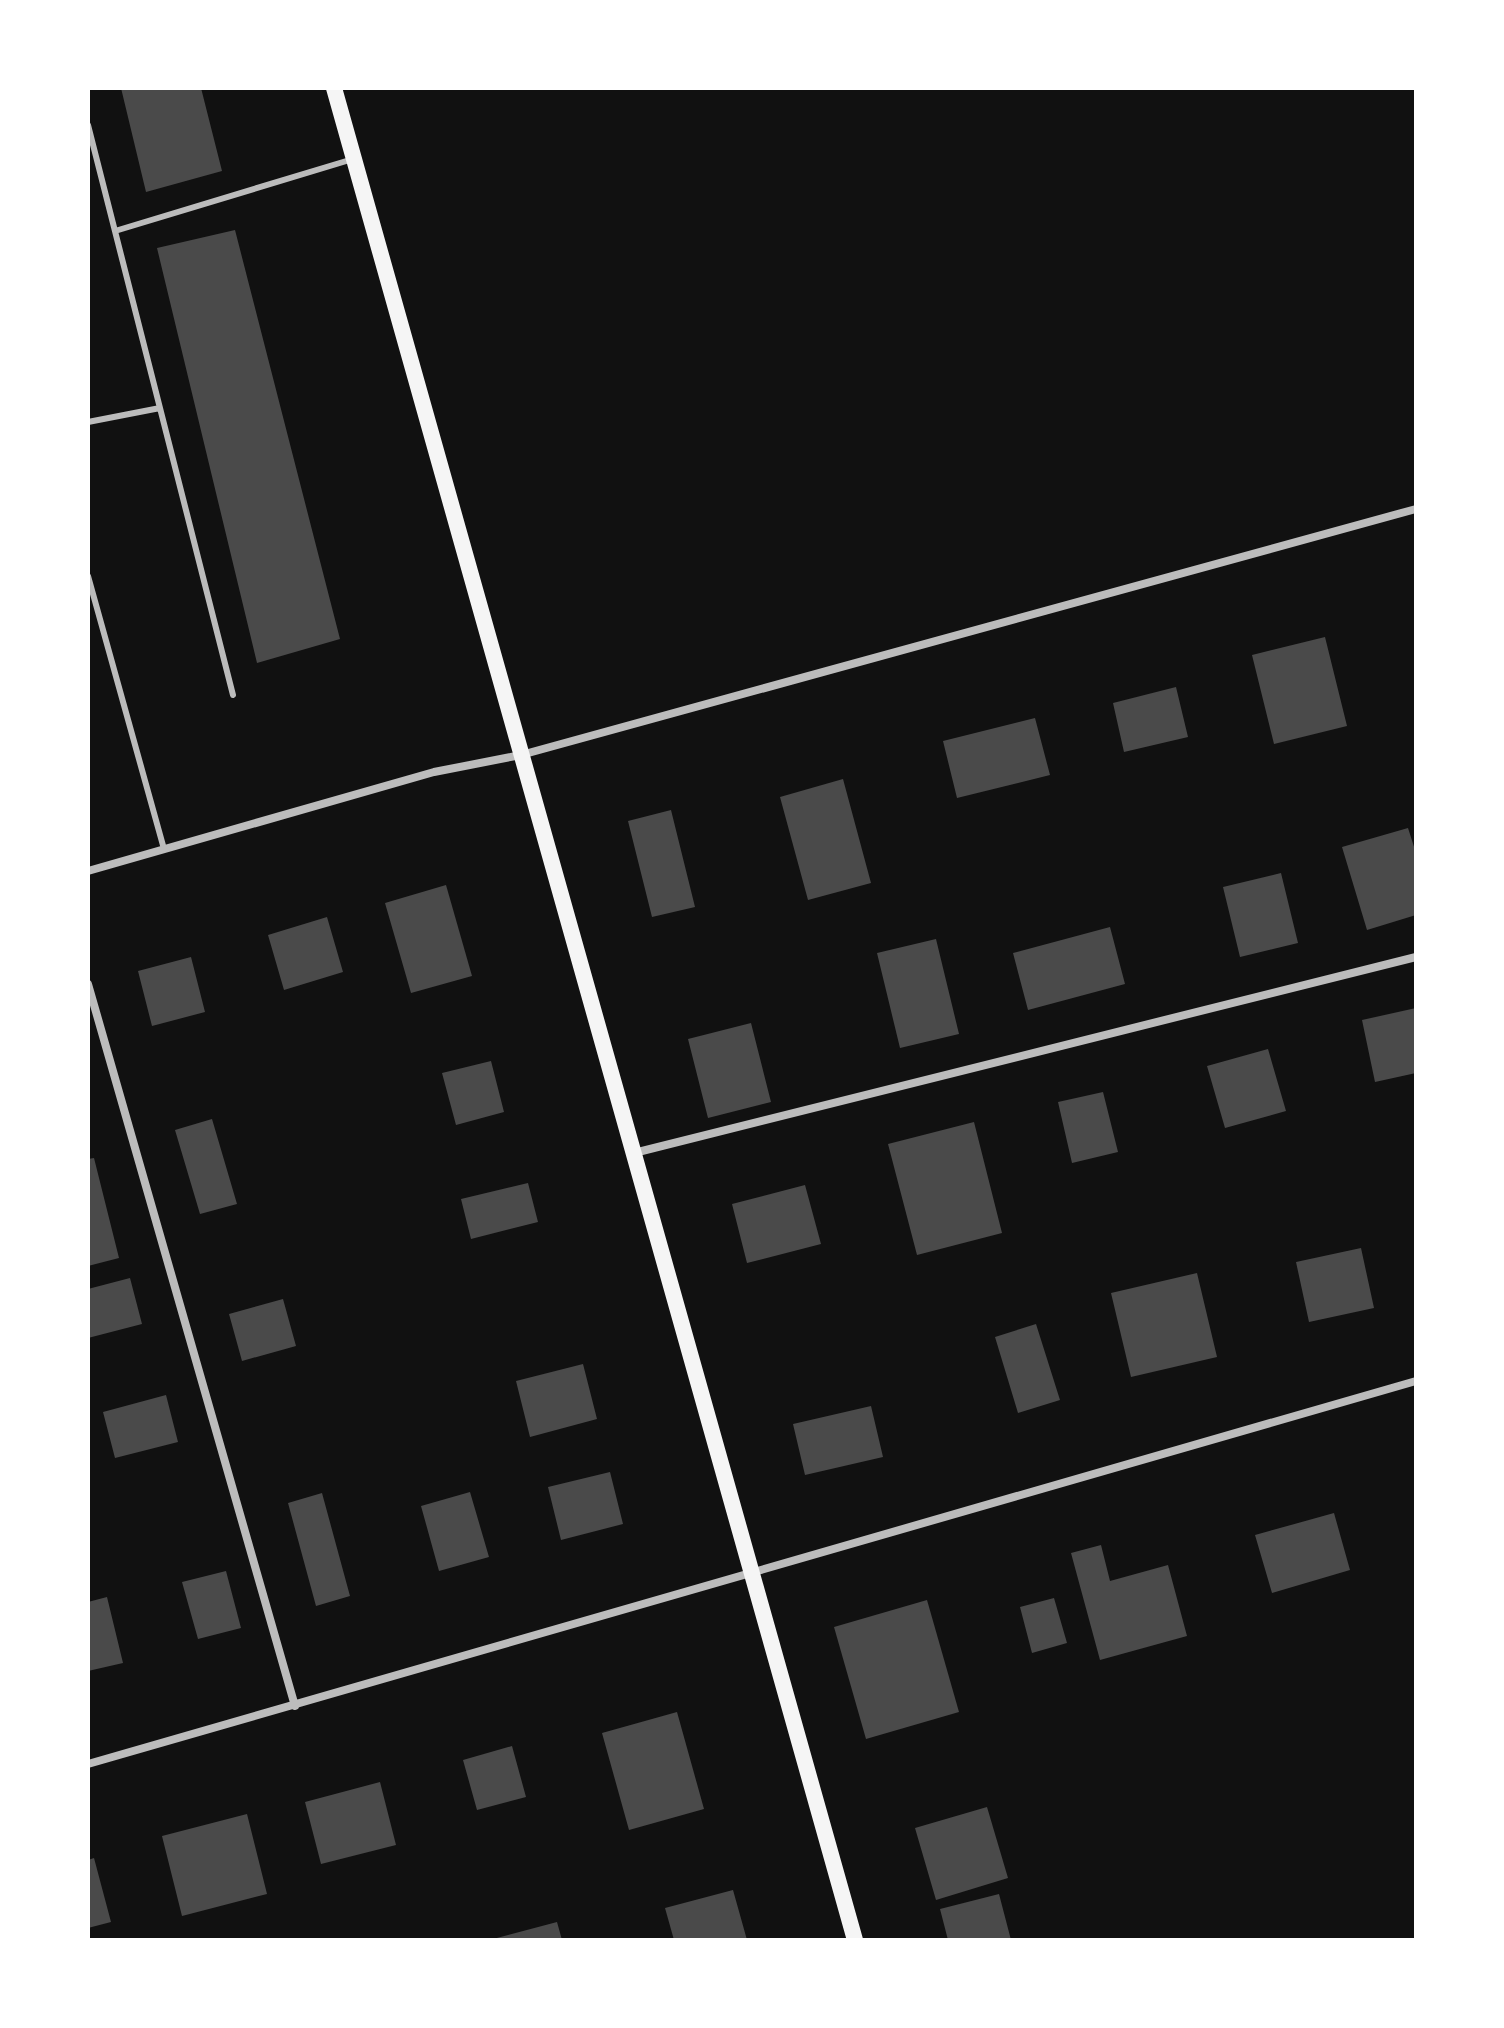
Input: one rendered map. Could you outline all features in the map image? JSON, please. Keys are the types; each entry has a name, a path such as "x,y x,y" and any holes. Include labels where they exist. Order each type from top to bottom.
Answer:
{"main road":[{"path":"334,88 855,1940"}],"street":[{"path":"88,871 434,772 521,755 1416,509"},
{"path":"634,1153 1416,957"},
{"path":"88,984 295,1706"},
{"path":"88,1764 1416,1381"}],"lane":[{"path":"88,125 233,695"},
{"path":"115,231 354,159"},
{"path":"88,422 160,408"},
{"path":"88,576 164,849"}],"building":[{"path":"121,88 201,88 222,171 146,192"},
{"path":"235,230 340,639 257,663 157,248"},
{"path":"1325,637 1347,726 1274,744 1252,655"},
{"path":"1176,687 1188,737 1124,752 1113,703"},
{"path":"1035,718 1050,775 957,798 943,741"},
{"path":"843,779 871,883 808,900 780,797"},
{"path":"671,810 695,907 652,917 628,821"},
{"path":"1408,828 1416,853 1416,915 1367,930 1342,847"},
{"path":"1281,873 1298,943 1240,957 1223,887"},
{"path":"446,885 472,976 411,993 385,903"},
{"path":"327,917 343,972 284,990 268,935"},
{"path":"1110,927 1125,984 1028,1010 1013,953"},
{"path":"936,939 959,1034 900,1048 877,953"},
{"path":"191,957 205,1012 152,1026 138,971"},
{"path":"1416,1008 1416,1073 1375,1082 1362,1020"},
{"path":"751,1023 771,1102 708,1118 688,1039"},
{"path":"1268,1049 1286,1111 1225,1128 1207,1066"},
{"path":"491,1061 504,1112 456,1125 442,1073"},
{"path":"1103,1092 1118,1152 1072,1163 1058,1102"},
{"path":"212,1119 237,1204 200,1214 175,1130"},
{"path":"974,1122 1002,1233 917,1255 888,1144"},
{"path":"94,1158 119,1258 88,1266 88,1159"},
{"path":"528,1183 538,1222 471,1239 461,1199"},
{"path":"805,1185 821,1244 747,1263 732,1204"},
{"path":"1361,1248 1374,1308 1309,1322 1296,1262"},
{"path":"1197,1273 1217,1357 1131,1377 1111,1293"},
{"path":"130,1278 142,1324 88,1338 88,1289"},
{"path":"283,1299 296,1346 242,1361 229,1314"},
{"path":"1036,1324 1060,1400 1018,1413 995,1337"},
{"path":"583,1364 597,1419 530,1437 516,1381"},
{"path":"166,1395 178,1442 115,1458 103,1412"},
{"path":"871,1406 883,1457 805,1475 793,1424"},
{"path":"610,1472 623,1524 561,1540 548,1487"},
{"path":"470,1492 489,1557 439,1571 421,1506"},
{"path":"322,1493 350,1596 316,1606 288,1503"},
{"path":"1334,1513 1350,1570 1272,1593 1255,1535"},
{"path":"1101,1545 1110,1581 1168,1565 1187,1636 1100,1660 1071,1553"},
{"path":"226,1571 241,1628 198,1639 182,1582"},
{"path":"107,1597 123,1663 88,1671 88,1602"},
{"path":"1054,1598 1067,1643 1032,1653 1020,1607"},
{"path":"927,1600 959,1712 866,1739 834,1627"},
{"path":"677,1712 704,1809 629,1830 602,1733"},
{"path":"512,1746 526,1797 477,1810 463,1760"},
{"path":"380,1782 396,1845 321,1864 305,1802"},
{"path":"987,1807 1008,1878 936,1900 915,1828"},
{"path":"247,1814 267,1894 182,1916 162,1836"},
{"path":"94,1858 111,1922 88,1928 88,1860"},
{"path":"733,1890 747,1940 674,1940 665,1908"},
{"path":"999,1894 1011,1940 948,1940 940,1909"},
{"path":"557,1922 562,1940 493,1939"}]}
